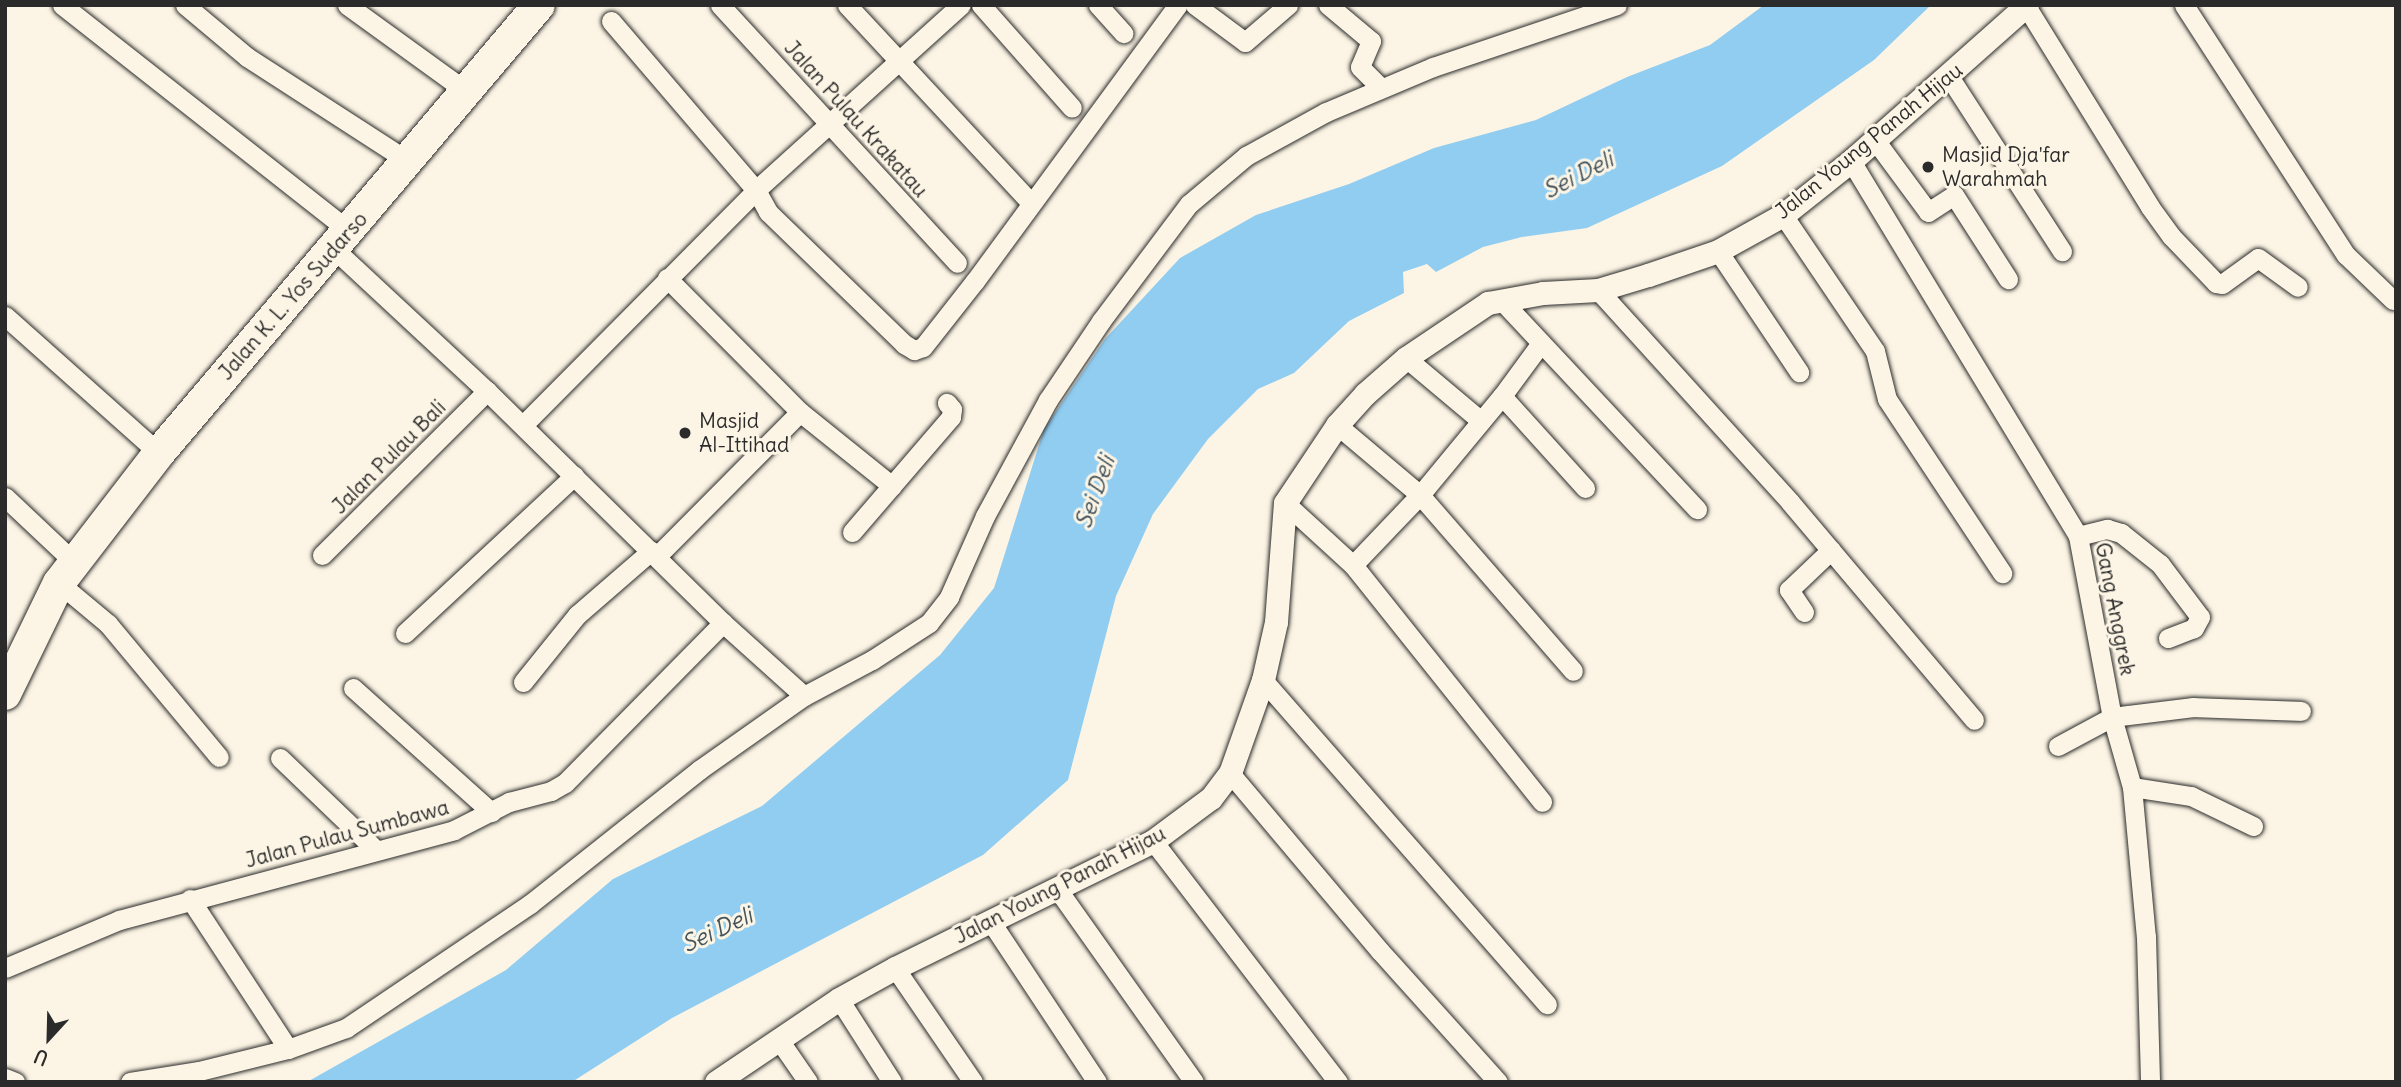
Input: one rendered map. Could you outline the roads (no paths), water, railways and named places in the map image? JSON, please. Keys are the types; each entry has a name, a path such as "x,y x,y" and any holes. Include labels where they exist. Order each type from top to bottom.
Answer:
{"highway":[{"name":"Jalan K. L. Yos Sudarso","path":"8,678 63,579 159,453 540,5"}],"street":[{"path":"62,5 342,240 487,391 723,622 804,696"},
{"path":"185,5 247,57 409,162"},
{"path":"347,5 467,92"},
{"name":"Jalan Pulau Krakatau","path":"720,5 957,263"},
{"path":"847,5 1030,202"},
{"path":"523,425 756,190 961,5"},
{"path":"981,5 1072,108"},
{"path":"1098,5 1123,33"},
{"path":"611,21 756,190 768,212 904,344 914,350 923,347 975,281 1030,202 1090,127 1178,5"},
{"path":"1195,5 1245,42 1287,5"},
{"path":"1328,5 1371,41 1360,67 1381,88"},
{"path":"2184,5 2346,256 2393,300"},
{"path":"130,1082 200,1071 288,1049 346,1028 530,904 699,770 804,696 872,660 929,623 949,597 985,516 1048,400 1101,321 1189,204 1246,156 1326,112 1433,67 1610,6"},
{"path":"2026,6 2150,207 2171,236 2207,273 2222,284 2261,258 2298,287"},
{"name":"Jalan Young Panah Hijau","path":"716,1082 839,999 895,968 1153,841 1211,798 1230,773 1264,680 1276,622 1285,503 1337,425 1365,394 1406,358 1488,303 1543,293 1598,289 1718,251 1783,215 1851,161 1979,51 2026,6"},
{"path":"1948,75 2062,251"},
{"path":"1875,140 1928,212 1954,195 2008,279"},
{"name":"Gang Anggrek","path":"1851,161 2078,536 2112,717 2132,788 2146,937 2150,1082"},
{"path":"1783,215 1875,351 1887,399 2003,573"},
{"path":"1718,251 1799,372"},
{"path":"667,278 800,411 892,486"},
{"path":"1598,289 1831,550 1974,720"},
{"path":"1503,302 1698,509"},
{"path":"5,316 159,453"},
{"path":"1353,565 1420,495 1502,396 1541,343"},
{"path":"1406,358 1481,421"},
{"name":"Jalan Pulau Bali","path":"322,555 487,391"},
{"path":"1502,396 1585,488"},
{"path":"852,532 951,417 952,409 947,403"},
{"path":"523,682 577,615 654,553 800,411"},
{"path":"1337,425 1420,495 1573,671"},
{"path":"405,633 574,475"},
{"path":"5,497 63,579 108,624 219,757"},
{"path":"1285,503 1353,565 1542,802"},
{"path":"2078,536 2107,529 2121,533 2160,564 2200,617 2194,628 2168,638"},
{"path":"1804,612 1789,590 1831,550"},
{"name":"Jalan Pulau Sumbawa","path":"5,968 119,920 454,830 491,812 565,783 723,622"},
{"path":"1264,680 1547,1004"},
{"path":"353,688 491,812"},
{"path":"2058,746 2112,717 2193,707 2301,710"},
{"path":"280,758 376,850"},
{"path":"1230,773 1380,951 1498,1082"},
{"path":"2132,788 2191,796 2253,826"},
{"path":"1153,841 1338,1082"},
{"path":"1058,890 1194,1082"},
{"path":"190,899 288,1049"},
{"path":"991,922 1097,1082"},
{"path":"895,968 973,1082"},
{"path":"839,999 892,1082"},
{"path":"779,1040 807,1082"},
{"path":"5,1078 15,1082"}],"water":[{"name":"Sei Deli","path":"1764,5 1931,5 1874,60 1722,166 1587,228 1522,237 1483,247 1436,272 1427,264 1403,272 1404,293 1349,321 1294,373 1258,389 1208,439 1153,514 1116,596 1068,780 983,855 672,1018 572,1082 307,1082 506,970 613,879 762,806 940,655 994,588 1044,429 1105,339 1180,258 1256,215 1349,184 1434,148 1536,120 1627,77 1710,45"}],"place":[{"name":"Masjid Dja'far Warahmah","path":"1928,167"},
{"name":"Masjid Al-Ittihad","path":"685,433"}]}
